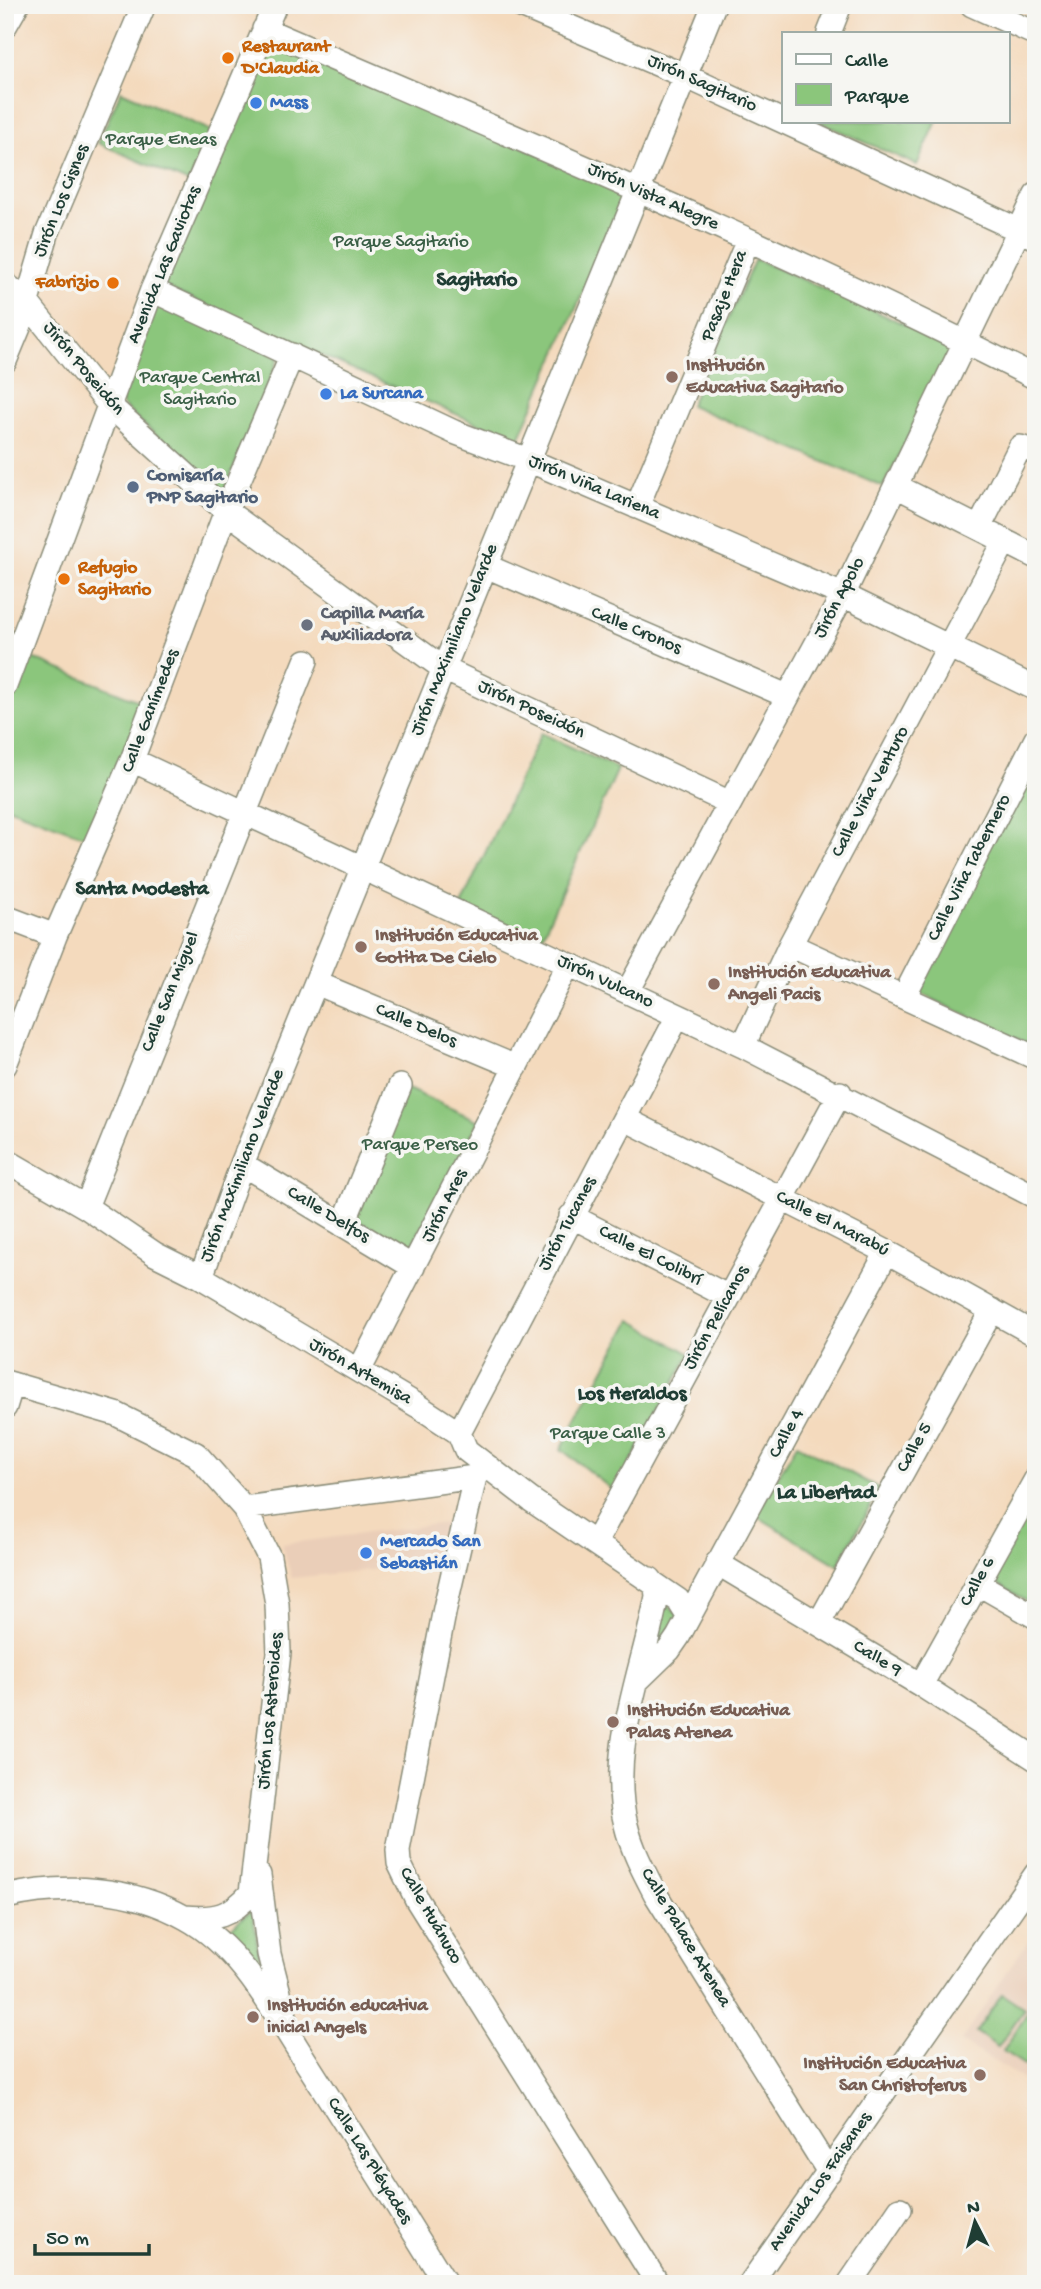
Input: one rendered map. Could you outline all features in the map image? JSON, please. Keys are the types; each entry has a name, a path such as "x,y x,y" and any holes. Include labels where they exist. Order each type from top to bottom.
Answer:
{"street":[{"path":"5,26 18,5"},
{"name":"Jirón Los Cisnes","path":"5,361 20,325 25,300 47,234 144,5"},
{"name":"Avenida Las Gaviotas","path":"5,686 152,290 275,5"},
{"name":"Jirón Sagitario","path":"519,5 782,121"},
{"name":"Jirón Maximiliano Velarde","path":"201,1277 242,1164 714,5"},
{"path":"829,32 840,5"},
{"path":"972,5 1036,34"},
{"name":"Jirón Vista Alegre","path":"264,29 639,190 967,342 1036,378"},
{"name":"Jirón Sagitario","path":"785,122 1028,234"},
{"name":"Jirón Apolo","path":"628,991 843,595 967,342 1028,234 1036,195"},
{"name":"Pasaje Hera","path":"637,507 748,240"},
{"name":"Jirón Poseidón","path":"5,284 25,300 109,405 226,511 444,669 730,803"},
{"name":"Jirón Viña Lariena","path":"152,290 454,432 528,460 843,595 1036,689"},
{"name":"Calle Ganímedes","path":"5,1065 55,936 132,760 226,511 292,355"},
{"path":"979,528 1020,447 1036,452"},
{"path":"896,486 1036,557"},
{"name":"Calle Viña Venturo","path":"743,1046 790,945 1005,541"},
{"name":"Calle Cronos","path":"486,566 787,696"},
{"name":"Calle San Miguel","path":"86,1207 306,661"},
{"name":"Calle Viña Tabernero","path":"904,997 1036,739"},
{"name":"Jirón Vulcano","path":"132,760 244,811 362,870 743,1046 840,1093 1036,1197"},
{"path":"5,917 55,936"},
{"path":"790,945 1036,1058"},
{"name":"Jirón Ares","path":"359,1371 568,965"},
{"name":"Calle Delos","path":"316,983 516,1067"},
{"name":"Jirón Tucanes","path":"458,1433 678,1017"},
{"path":"343,1225 400,1086"},
{"name":"Jirón Pelícanos","path":"595,1543 840,1093"},
{"name":"Calle El Marabú","path":"625,1119 887,1252 1036,1335"},
{"name":"Jirón Artemisa","path":"5,1160 86,1207 155,1254 201,1277 458,1433 482,1473 650,1579 678,1600 688,1616"},
{"name":"Calle Delfos","path":"242,1164 413,1267"},
{"name":"Calle El Colibrí","path":"571,1216 729,1297"},
{"name":"Calle 4","path":"688,1616 887,1252"},
{"name":"Calle 5","path":"819,1623 992,1310"},
{"path":"5,1407 8,1383"},
{"name":"Jirón Los Asteroides","path":"8,1383 116,1414 196,1454 244,1508 269,1557 277,1605 279,1653 257,1861"},
{"path":"244,1508 482,1473"},
{"name":"Calle Huánuco","path":"482,1473 445,1608 398,1850 399,1863 417,1900 658,2284"},
{"name":"Calle 6","path":"921,1685 1036,1479"},
{"name":"Calle 9","path":"717,1563 921,1685 1036,1759"},
{"name":"Calle Palace Atenea","path":"650,1579 656,1587 657,1596 638,1680 621,1783 625,1824 638,1860 829,2172"},
{"path":"977,1583 1036,1617"},
{"path":"638,1680 668,1650 688,1616"},
{"path":"185,1917 212,1920 239,1906 251,1893 257,1861"},
{"name":"Calle Las Pléyades","path":"257,1861 270,1954 292,2040"},
{"name":"Avenida Los Faisanes","path":"750,2284 1036,1874"},
{"name":"Calle Las Pléyades","path":"5,1897 71,1888 107,1891 142,1900 185,1917 232,1955 292,2040 446,2284"},
{"path":"849,2284 900,2209"}],"shaded area":[{"name":"Mercado San Sebastián","path":"453,1522 445,1562 292,1578 282,1544"},
{"path":"1036,1929 1036,2087 961,2041"}],"green space":[{"name":"Parque Sagitario","path":"271,37 627,192 518,441 162,286"},
{"name":"Parque Eneas","path":"121,91 212,131 189,183 98,143"},
{"path":"819,122 937,122 917,165"},
{"path":"755,259 955,346 883,487 690,405"},
{"name":"Parque Central Sagitario","path":"156,301 279,357 223,494 123,406 121,397"},
{"path":"22,654 144,703 89,838 5,806 5,698"},
{"path":"541,733 618,769 540,941 460,907"},
{"path":"1036,754 1036,1049 920,993 916,986"},
{"name":"Parque Perseo","path":"401,1086 479,1121 410,1249 346,1214"},
{"name":"Parque Calle 3","path":"631,1320 690,1354 615,1492 561,1449"},
{"path":"797,1444 880,1489 838,1565 755,1515"},
{"path":"1036,1499 1036,1607 989,1578"},
{"path":"667,1605 679,1614 656,1653 662,1611"},
{"path":"249,1912 253,1912 261,1971 225,1933"},
{"path":"1002,1994 1024,2009 998,2047 976,2032"},
{"path":"1029,2010 1036,2015 1036,2050 1026,2066 1003,2051"}],"place":[{"name":"Restaurant D'Claudia","path":"228,58"},
{"name":"Mass","path":"256,103"},
{"name":"Fabrizio","path":"113,283"},
{"name":"Institución Educativa Sagitario","path":"672,377"},
{"name":"La Surcana","path":"326,394"},
{"name":"Comisaría PNP Sagitario","path":"133,487"},
{"name":"Refugio Sagitario","path":"64,579"},
{"name":"Capilla María Auxiliadora","path":"307,625"},
{"name":"Institución Educativa Gotita De Cielo","path":"361,947"},
{"name":"Institución Educativa Angeli Pacis","path":"714,984"},
{"name":"Mercado San Sebastián","path":"366,1553"},
{"name":"Institución Educativa Palas Atenea","path":"613,1722"},
{"name":"Institución educativa inicial Angels","path":"253,2017"},
{"name":"Institución Educativa San Christoferus","path":"980,2075"}],"district":[{"name":"Sagitario","path":"477,281"},
{"name":"Santa Modesta","path":"142,890"},
{"name":"Los Heraldos","path":"632,1395"},
{"name":"La Libertad","path":"826,1494"}]}
